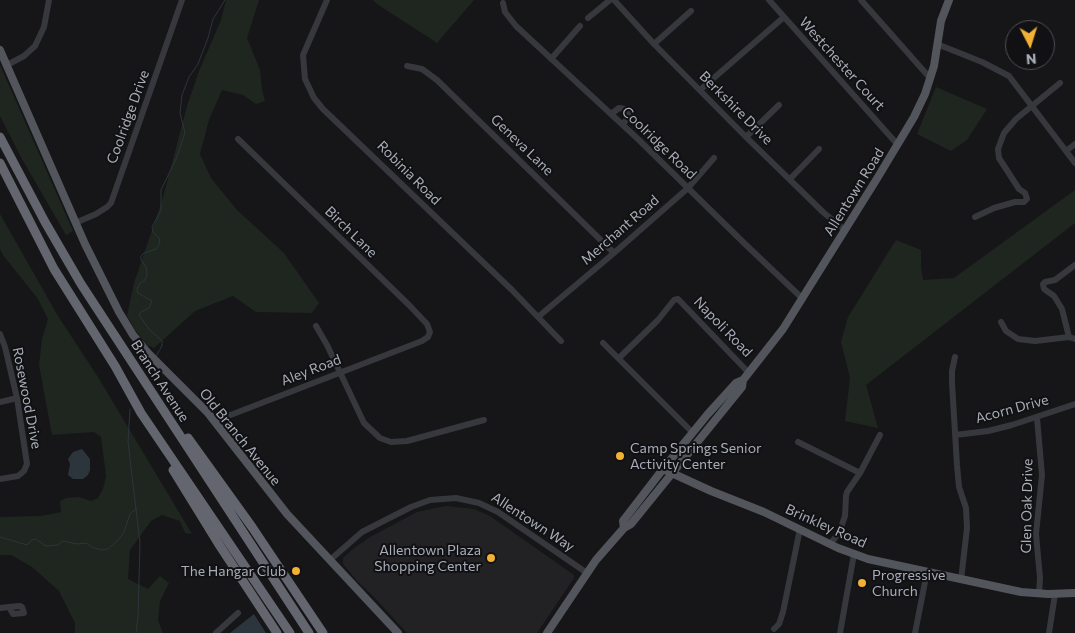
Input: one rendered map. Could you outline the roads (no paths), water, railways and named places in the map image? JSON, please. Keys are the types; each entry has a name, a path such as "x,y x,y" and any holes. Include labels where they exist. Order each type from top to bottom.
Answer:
{"highway":[{"name":"Branch Avenue","path":"0,137 45,222 81,284 309,633"},
{"path":"0,163 49,261 115,366 141,413 290,633"},
{"path":"156,400 173,417 252,527 322,633"},
{"path":"141,413 196,509 277,633"}],"main road":[{"name":"Allentown Road","path":"624,528 623,521 663,469 736,383 743,380 780,334 898,145 919,106 930,78 941,21 949,0"},
{"name":"Old Branch Avenue","path":"0,50 75,223 124,322 152,358 215,421 282,507 398,633"},
{"name":"Allentown Road","path":"547,633 587,573 624,528 631,524 742,387 743,380"},
{"name":"Brinkley Road","path":"663,469 711,491 759,509 854,554 1011,591 1039,594 1075,593"}],"street":[{"path":"7,65 27,54 35,46 44,27 49,0"},
{"name":"Coolridge Drive","path":"75,223 107,208 111,203 182,0"},
{"name":"Robinia Road","path":"327,0 303,55 305,79 314,98 561,340"},
{"path":"588,18 612,0"},
{"name":"Berkshire Drive","path":"612,0 746,137 824,213 845,230"},
{"name":"Westchester Court","path":"769,0 898,145"},
{"path":"861,0 930,78"},
{"name":"Coolridge Road","path":"504,3 503,10 506,14 803,299"},
{"path":"654,44 691,12"},
{"path":"700,90 784,17"},
{"path":"552,59 580,26"},
{"path":"937,44 1006,74 1032,105 1075,163"},
{"name":"Geneva Lane","path":"407,66 419,67 433,75 614,253"},
{"path":"975,217 994,208 1015,202 1024,202 1027,199 1025,193 1019,189 1003,166 998,153 999,144 1008,128 1020,114 1060,83"},
{"path":"746,137 779,105"},
{"path":"611,114 619,108 625,109 630,115 622,124"},
{"name":"Birch Lane","path":"238,139 423,319 429,328 429,335 426,339 415,343"},
{"path":"1066,151 1075,144"},
{"path":"790,179 819,149"},
{"name":"Merchant Road","path":"538,317 688,188 714,158"},
{"path":"1001,322 1008,334 1014,338 1034,341 1072,338 1062,309 1054,296 1044,289 1043,284 1055,280 1075,265"},
{"name":"Napoli Road","path":"619,358 654,324 674,300 678,299 749,373"},
{"path":"316,326 364,423 380,438 386,441 399,442 484,420"},
{"name":"Rosewood Drive","path":"0,334 17,398 27,464 24,471 18,476 0,479"},
{"name":"Aley Road","path":"215,421 415,343"},
{"path":"603,343 693,433"},
{"path":"955,356 952,384 958,480 965,506 967,528 961,580"},
{"path":"0,402 17,398"},
{"name":"Acorn Drive","path":"955,435 988,431 1038,418 1075,404"},
{"name":"Glen Oak Drive","path":"1038,418 1042,475 1036,534 1040,578 1039,594"},
{"path":"830,544 839,533 846,516 847,492 860,473 880,435"},
{"path":"798,442 860,473"},
{"name":"Allentown Way","path":"330,560 362,532 411,506 430,500 456,498 481,503 498,512 587,573"},
{"path":"774,629 782,617 800,529"},
{"path":"840,633 854,554"},
{"path":"915,633 926,572"},
{"path":"1049,633 1055,594"},
{"path":"0,608 9,607"},
{"path":"216,633 238,613"}],"waterway":[{"path":"156,356 162,346 162,341 148,328 139,315 149,308 152,301 138,293 137,289 147,275 141,256 156,249 160,243 152,227 161,210 161,190 176,159 185,133 180,113 182,95 189,77 198,64 213,19 225,0"},
{"path":"149,373 153,362"},
{"path":"130,409 128,442 140,543 136,633"},
{"path":"0,537 27,545 36,539 46,546 58,545 63,541 77,544 86,543 101,550 108,549 124,532 130,514 137,508"}],"place":[{"name":"Camp Springs Senior Activity Center","path":"620,456"},
{"name":"Allentown Plaza Shopping Center","path":"491,558"},
{"name":"The Hangar Club","path":"296,571"},
{"name":"Progressive Church","path":"862,583"}]}
